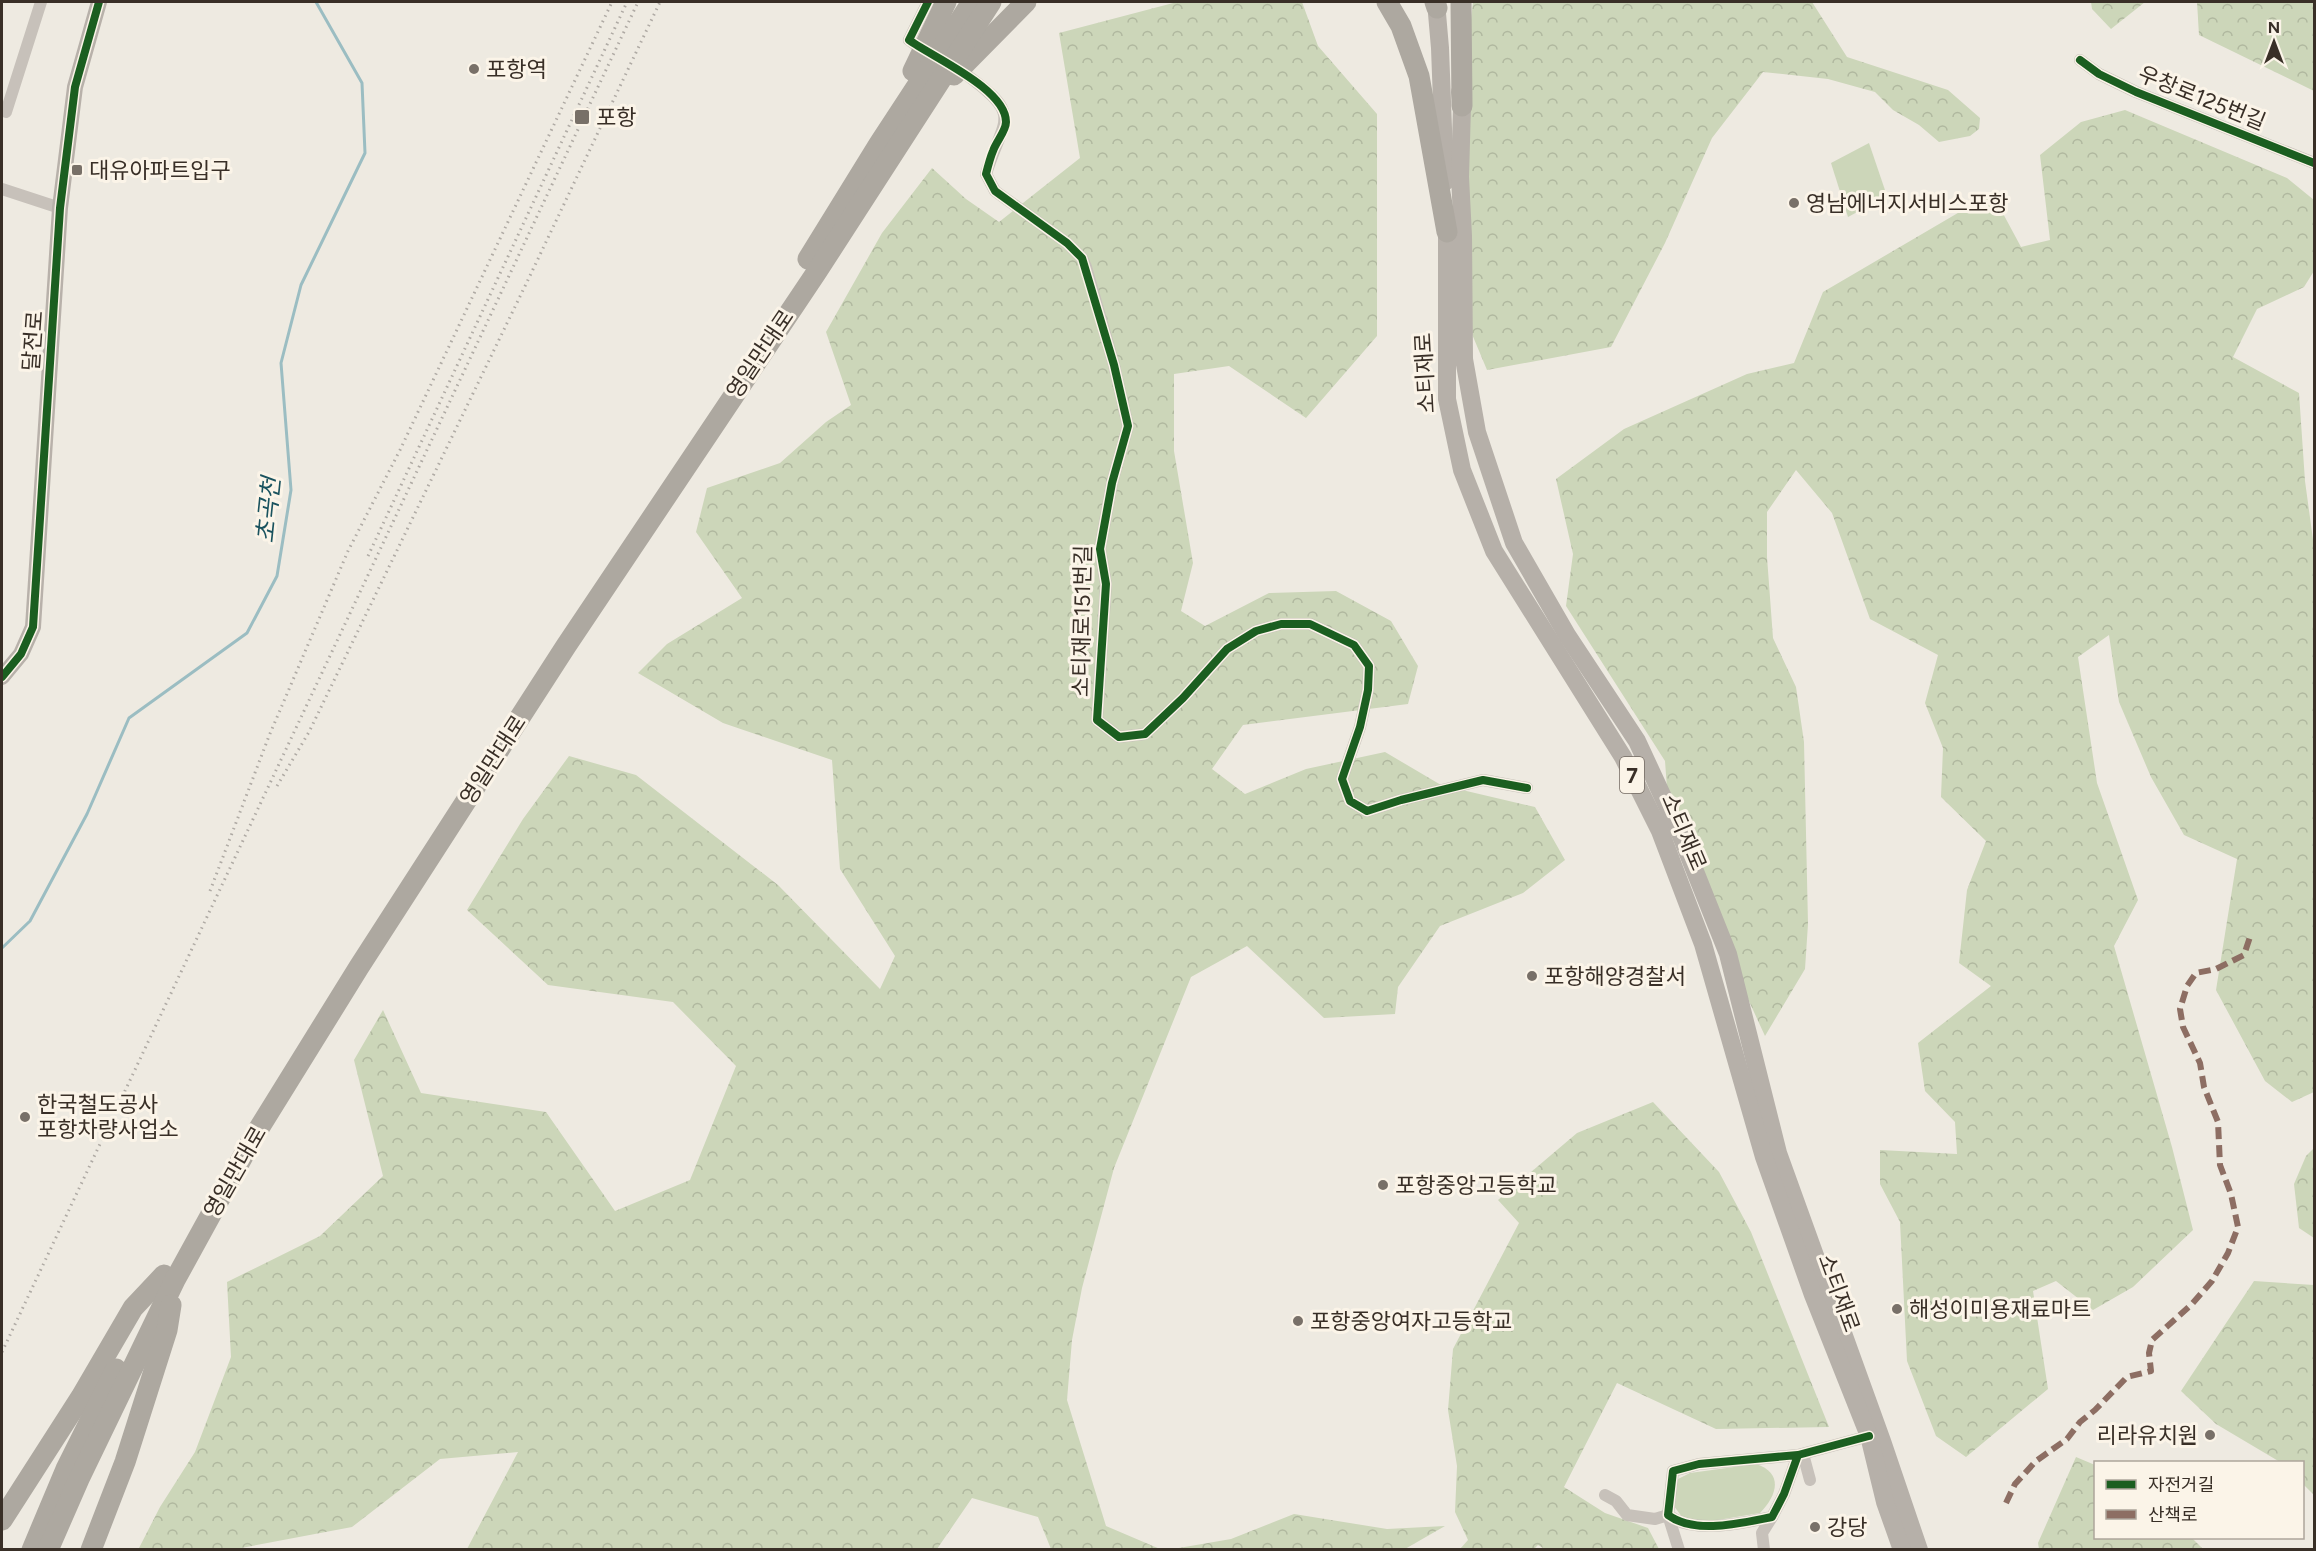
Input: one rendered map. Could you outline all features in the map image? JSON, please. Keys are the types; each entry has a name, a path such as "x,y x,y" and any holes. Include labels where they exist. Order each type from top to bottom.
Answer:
{"highway":[{"path":"879,144 946,2"},
{"name":"영일만대로","path":"48,1550 170,1278 245,1127 304,1029 625,534 801,270 879,144 972,2"},
{"name":"영일만대로","path":"32,1550 66,1469 170,1278 358,967 566,646 816,273 991,2"},
{"path":"918,112 1026,2"},
{"path":"1388,2 1401,26 1419,76 1447,232"},
{"path":"1461,2 1462,106"},
{"path":"2,1520 81,1397 133,1308 170,1278"},
{"path":"91,1550 125,1462 167,1330 170,1278"}],"main road":[{"name":"소티재로","path":"1439,3 1447,232 1446,399 1462,470 1494,551 1623,757 1660,831 1703,944 1764,1157 1813,1295 1869,1436 1885,1502 1902,1550"},
{"name":"소티재로","path":"1439,3 1462,106 1460,177 1464,358 1477,432 1514,543 1567,634 1637,741 1681,836 1724,944 1778,1153 1919,1550"}],"street":[{"path":"4,111 41,2"},
{"name":"달전로","path":"60,208 55,192 67,81 89,2"},
{"name":"달전로","path":"2,677 21,654 33,627 60,208 75,87 99,2"},
{"path":"920,48 909,40 928,2"},
{"name":"우창로125번길","path":"2080,60 2099,74 2136,92 2314,163"},
{"name":"소티재로151번길","path":"968,76 990,92 1002,105 1006,123 993,151 986,174 995,191 1067,243 1082,258 1114,365 1128,426 1112,483 1100,549 1106,584 1097,720 1119,737 1145,734 1227,649 1256,631 1281,624 1310,624 1354,645 1369,666 1368,690 1360,727 1342,779 1350,801 1367,811 1401,800 1483,780 1527,788"},
{"path":"2,189 60,208"},
{"path":"1679,1550 1668,1515 1673,1471 1698,1464 1801,1454 1869,1436"},
{"path":"1801,1454 1810,1480"},
{"path":"1764,1550 1762,1533 1784,1494 1801,1454"},
{"path":"1605,1495 1616,1501 1627,1515 1655,1519 1668,1515"},
{"path":"1668,1515 1678,1522 1711,1526 1744,1523 1772,1517"}],"green space":[{"path":"1177,2 1302,2 1318,46 1377,114 1377,336 1306,418 1229,366 1174,374 1174,451 1193,563 1181,611 1205,626 1269,593 1336,591 1391,621 1418,666 1408,704 1243,725 1212,769 1245,794 1306,769 1385,752 1441,785 1535,807 1565,860 1523,893 1440,926 1398,987 1395,1014 1324,1018 1247,946 1191,977 1114,1168 1082,1288 1072,1340 1067,1400 1106,1526 1160,1549 1051,1549 1038,1517 972,1498 937,1549 467,1549 518,1452 440,1459 352,1527 236,1549 138,1550 160,1507 195,1452 231,1357 227,1282 320,1236 383,1176 354,1060 383,1010 421,1093 546,1112 615,1211 690,1180 736,1066 673,1002 548,985 467,910 523,819 569,756 636,775 778,885 880,989 895,956 840,869 832,760 723,723 638,673 667,644 742,598 696,532 707,488 780,463 826,422 851,405 826,332 882,233 932,168 966,199 999,222 1080,158 1059,33"},
{"path":"1473,2 1812,2 1847,57 1948,90 1980,118 1979,129 1970,136 1939,142 1919,125 1893,110 1875,92 1828,79 1763,72 1712,138 1665,243 1611,347 1487,370 1469,327 1465,70"},
{"path":"2091,2 2145,2 2111,29 2092,9"},
{"path":"2197,2 2314,2 2314,91 2199,35"},
{"path":"2125,110 2287,178 2314,200 2314,271 2304,287 2257,309 2233,357 2299,393 2305,481 2314,547 2314,1092 2292,1102 2265,1081 2216,990 2237,859 2184,835 2151,777 2119,702 2109,635 2078,657 2097,783 2138,900 2114,946 2172,1147 2193,1230 2133,1287 2093,1310 2056,1281 2033,1291 2048,1389 1966,1457 1936,1436 1907,1361 1900,1222 1880,1184 1880,1150 1957,1154 1955,1122 1925,1091 1918,1043 1991,986 1959,963 1967,890 1986,841 1941,797 1943,748 1925,703 1938,655 1870,619 1832,513 1796,470 1767,512 1767,557 1773,638 1796,687 1804,742 1808,924 1805,969 1765,1036 1670,829 1665,761 1566,606 1573,554 1556,479 1624,429 1747,374 1794,363 1823,292 1992,193 2021,247 2050,240 2040,155 2081,122"},
{"path":"1869,143 1887,196 1848,217 1831,163"},
{"path":"1653,1102 1719,1172 1751,1232 1829,1427 1716,1429 1617,1383 1564,1487 1605,1513 1648,1528 1659,1549 1546,1550 1538,1545 1534,1549 1460,1549 1468,1540 1455,1512 1457,1466 1448,1410 1453,1349 1519,1223 1498,1200 1577,1133"},
{"path":"2314,1148 2314,1238 2299,1228 2294,1184 2306,1156"},
{"path":"2254,1281 2314,1285 2314,1495 2304,1485 2304,1461 2278,1461 2216,1424 2181,1391"},
{"path":"2076,1457 2094,1465 2094,1539 2193,1539 2203,1549 2039,1549 2038,1543"},
{"path":"1756,1464 1771,1473 1775,1486 1774,1492 1760,1513 1706,1522 1682,1517 1671,1502 1678,1479 1690,1473"},
{"path":"1294,1514 1387,1529 1445,1526 1405,1549 1173,1549 1231,1539"}],"waterway":[{"name":"초곡천","path":"2,948 30,921 87,814 129,718 247,633 277,576 291,490 281,363 301,285 365,153 362,83 316,2"}],"railway":[{"path":"210,891 269,736 348,551 400,450 612,2"},
{"path":"368,556 627,2"},
{"path":"2,1352 638,2"},
{"path":"277,786 309,732 660,2"}],"marked path":[{"path":"2006,1503 2015,1484 2036,1461 2067,1439 2080,1422 2127,1377 2151,1371 2149,1353 2152,1340 2192,1304 2212,1281 2228,1253 2238,1227 2231,1194 2220,1165 2218,1122 2204,1087 2200,1063 2183,1027 2180,1009 2187,986 2196,973 2216,969 2244,955 2251,934"}],"cycle path":[{"path":"2,677 21,654 33,627 60,208 75,87 99,2"},
{"path":"928,2 909,40 982,86 1003,110 1006,125 994,148 986,174 995,191 1067,243 1082,258 1114,365 1128,426 1112,483 1100,549 1106,584 1097,720 1119,737 1145,734 1183,698 1227,649 1256,631 1281,624 1310,624 1354,645 1369,666 1368,690 1360,727 1342,779 1350,801 1367,811 1401,800 1483,780 1527,788"},
{"path":"2080,60 2099,74 2136,92 2314,163"},
{"path":"1798,1455 1784,1494 1772,1517 1705,1526 1691,1525 1668,1515 1673,1471 1699,1464 1798,1455 1869,1436"}],"place":[{"name":"포항역","path":"474,69"},
{"name":"포항","path":"582,117"},
{"name":"대유아파트입구","path":"77,170"},
{"name":"영남에너지서비스포항","path":"1794,203"},
{"name":"포항해양경찰서","path":"1532,976"},
{"name":"한국철도공사 포항차량사업소","path":"25,1117"},
{"name":"포항중앙고등학교","path":"1383,1185"},
{"name":"해성이미용재료마트","path":"1897,1309"},
{"name":"포항중앙여자고등학교","path":"1298,1321"},
{"name":"리라유치원","path":"2210,1435"},
{"name":"강당","path":"1815,1527"}]}
